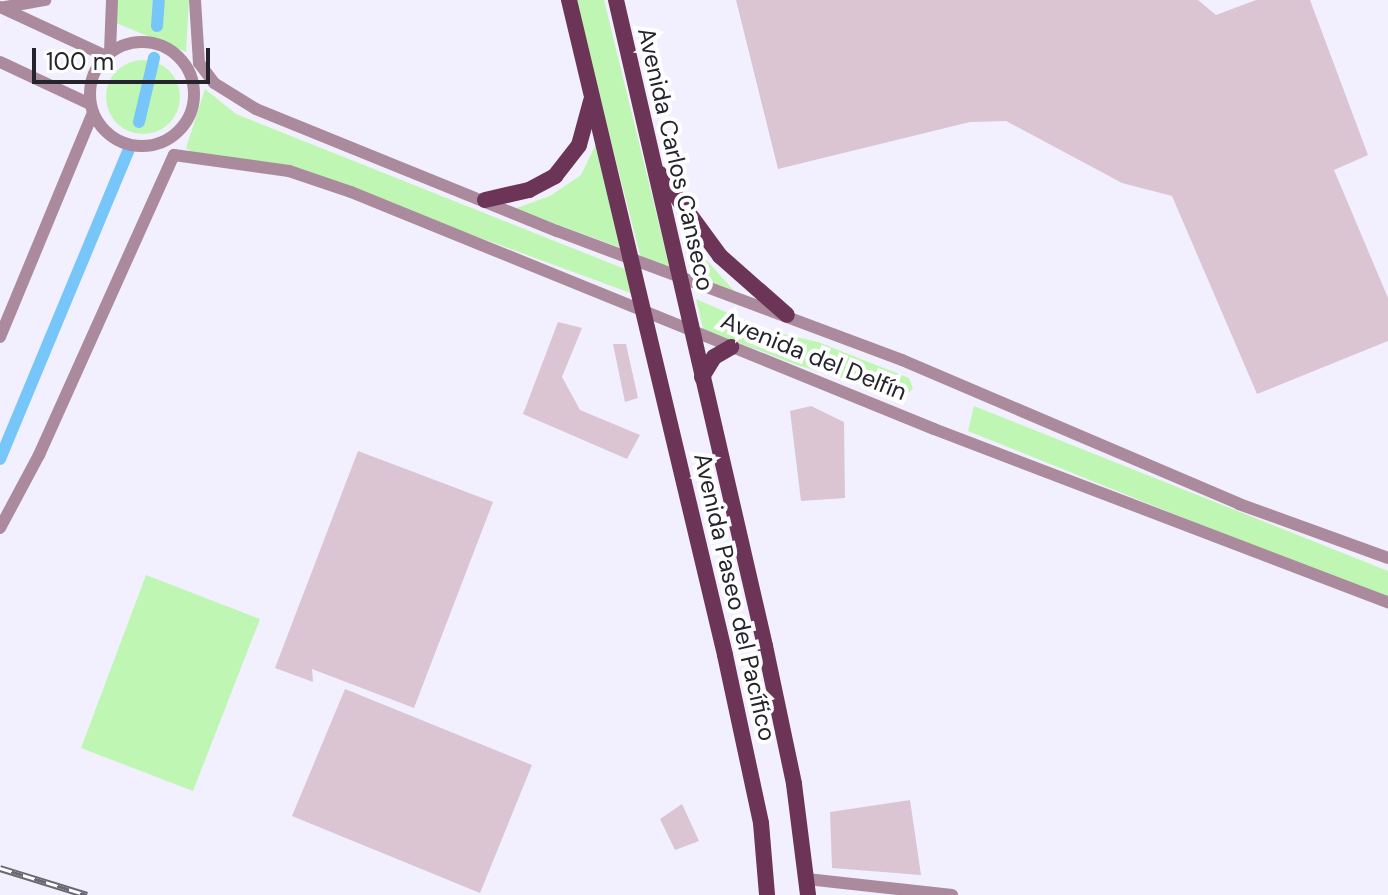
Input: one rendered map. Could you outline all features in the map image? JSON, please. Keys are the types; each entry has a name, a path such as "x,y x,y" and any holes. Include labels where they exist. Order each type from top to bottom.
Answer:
{"main road":[{"path":"569,0 646,312"},
{"name":"Avenida Carlos Canseco","path":"616,0 690,329"},
{"path":"485,200 529,190 555,176 579,145 592,95"},
{"path":"656,168 720,256 787,315"},
{"name":"Avenida Paseo del Pacífico","path":"646,312 761,823 767,895"},
{"name":"Avenida Paseo del Pacífico","path":"690,329 794,784 807,887"},
{"path":"702,377 714,357 731,347"}],"street":[{"path":"0,7 45,0"},
{"path":"0,337 91,108 93,78 108,54 112,0"},
{"path":"0,62 91,108 115,139 149,146 166,141 192,110 195,0"},
{"path":"0,7 108,54 138,41 154,42 194,66"},
{"name":"Avenida del Delfín","path":"194,66 214,83 256,109 677,277 787,315 1239,504 1388,558"},
{"path":"0,528 39,455 174,155 166,141"},
{"name":"Avenida del Delfín","path":"174,155 314,179 731,347 1388,602"},
{"path":"807,887 952,895"}],"green space":[{"path":"117,0 189,0 186,52 114,22"},
{"path":"575,0 604,0 670,269 641,259"},
{"path":"143,60 164,66 174,76 180,97 174,118 164,128 143,134 122,128 112,118 106,97 112,76 122,66"},
{"path":"205,89 236,114 630,271 636,295 290,168 193,153 186,148"},
{"path":"597,142 627,250 514,209 550,196 581,175"},
{"path":"681,232 738,295 694,279"},
{"path":"696,299 769,331 818,342 909,378 913,389 904,396 797,365 703,329"},
{"path":"974,406 1388,571 1388,600 968,431"},
{"path":"146,575 260,619 193,791 81,748"}],"building":[{"path":"736,0 1198,0 1216,15 1256,0 1310,0 1368,155 1334,170 1388,298 1388,341 1257,394 1172,196 1122,183 1006,121 970,122 778,169"},
{"path":"558,322 582,328 562,377 580,410 640,435 627,459 523,414"},
{"path":"613,344 626,344 638,398 625,402"},
{"path":"811,406 844,422 845,498 801,501 790,411"},
{"path":"358,451 493,502 414,708 312,669 313,682 275,668"},
{"path":"345,689 532,765 480,893 292,816"},
{"path":"910,800 921,875 832,868 830,812"},
{"path":"682,804 699,841 675,850 660,819"}],"waterway":[{"path":"157,26 159,0"},
{"path":"139,122 154,58"},
{"path":"0,459 128,151"}],"railway":[{"path":"0,868 87,895"}]}
